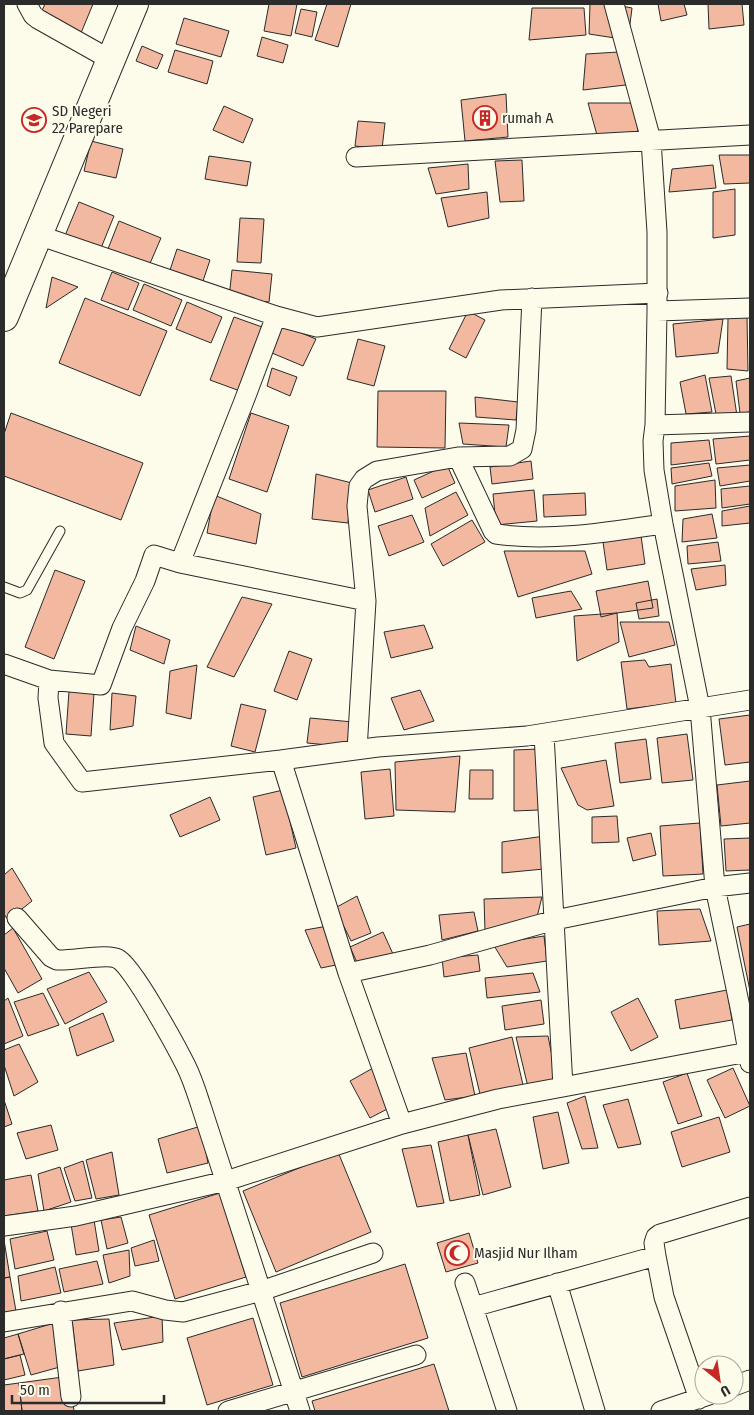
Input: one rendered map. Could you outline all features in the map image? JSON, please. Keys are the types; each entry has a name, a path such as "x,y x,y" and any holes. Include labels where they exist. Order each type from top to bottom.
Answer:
{"highway":[{"path":"4,317 134,4"}],"street":[{"path":"27,4 33,15 38,19 111,60"},
{"path":"4,1226 76,1216 226,1181 402,1124 498,1099 749,1058 715,887 700,708 654,470 657,232 651,140 614,4"},
{"path":"356,157 750,135"},
{"path":"38,235 276,316 324,327 501,300 532,298 657,302 750,308"},
{"path":"356,750 366,602 357,506 359,486 370,474 377,471 458,457 510,456 522,449 526,430 532,298"},
{"path":"180,563 276,316"},
{"path":"655,425 750,422"},
{"path":"458,457 496,534 509,536 567,536 663,524"},
{"path":"4,664 49,680 101,685 122,628 145,581 154,555 180,563 366,602"},
{"path":"49,680 48,698 54,743 82,782 356,750 544,734 750,700"},
{"path":"544,734 563,1087"},
{"path":"281,760 348,973 402,1124"},
{"path":"348,973 430,955 555,920 715,887 750,883"},
{"path":"17,918 51,957 57,960 117,958 128,967 185,1064 226,1181 300,1411"},
{"path":"694,1370 664,1297 654,1243 656,1237 660,1234 750,1207"},
{"path":"4,1322 61,1311 132,1301 164,1310 183,1312 261,1291 372,1253"},
{"path":"473,1307 557,1282 656,1256"},
{"path":"557,1282 595,1411"},
{"path":"465,1283 507,1411"},
{"path":"61,1311 71,1398"},
{"path":"228,1411 416,1354"},
{"path":"662,1411 694,1401"}],"lane":[{"path":"4,587 20,593 27,590 60,531"}],"building":[{"path":"45,4 93,4 81,33 39,17"},
{"path":"269,4 297,4 291,36 264,31"},
{"path":"327,4 351,4 338,47 315,40"},
{"path":"590,4 611,4 632,8 628,40 589,34"},
{"path":"658,4 684,4 687,15 661,21"},
{"path":"708,4 742,4 744,25 709,29"},
{"path":"532,8 584,8 586,35 529,40"},
{"path":"301,9 317,12 312,37 295,33"},
{"path":"184,18 229,31 221,57 176,44"},
{"path":"262,37 288,45 283,63 257,56"},
{"path":"142,46 163,55 157,69 136,61"},
{"path":"175,50 213,61 207,84 168,72"},
{"path":"635,51 634,84 583,90 586,54"},
{"name":"rumah A","path":"506,94 508,137 465,141 461,100"},
{"path":"588,103 635,103 638,132 597,135"},
{"path":"224,106 253,119 243,143 213,130"},
{"path":"358,121 385,123 382,149 355,146"},
{"path":"91,141 123,149 116,178 84,171"},
{"path":"719,155 750,155 750,183 724,184"},
{"path":"209,156 251,162 247,186 205,179"},
{"path":"522,160 524,201 500,202 495,161"},
{"path":"468,164 469,189 436,194 428,168"},
{"path":"713,165 716,188 669,192 672,169"},
{"path":"735,189 735,235 713,238 713,192"},
{"path":"487,192 489,218 448,227 441,198"},
{"path":"79,202 114,216 99,253 64,238"},
{"path":"240,218 264,219 261,263 237,262"},
{"path":"119,221 161,238 145,275 104,259"},
{"path":"177,249 210,260 201,287 168,276"},
{"path":"232,270 272,274 269,302 229,298"},
{"path":"112,272 139,283 128,310 101,300"},
{"path":"52,277 78,287 46,308"},
{"path":"144,284 182,300 171,326 133,310"},
{"path":"85,298 167,331 140,396 59,363"},
{"path":"187,302 222,317 211,343 176,329"},
{"path":"468,311 485,320 466,358 449,349"},
{"path":"234,317 265,328 240,391 210,380"},
{"path":"747,317 748,371 727,369 728,318"},
{"path":"723,319 718,353 676,357 673,324"},
{"path":"282,325 316,339 303,366 272,353"},
{"path":"358,339 385,346 374,386 347,379"},
{"path":"272,368 297,377 290,396 267,386"},
{"path":"705,375 712,412 686,414 680,382"},
{"path":"731,376 737,416 716,414 709,378"},
{"path":"750,378 750,412 740,413 736,381"},
{"path":"378,391 446,391 445,448 377,447"},
{"path":"475,397 518,402 516,420 476,417"},
{"path":"11,413 143,463 121,520 4,476 4,434"},
{"path":"251,413 289,426 267,492 229,479"},
{"path":"459,423 509,425 506,447 463,444"},
{"path":"750,436 750,460 716,464 713,439"},
{"path":"709,440 712,460 671,465 671,443"},
{"path":"531,461 533,479 492,484 490,467"},
{"path":"709,463 712,476 672,484 671,468"},
{"path":"447,465 455,483 422,498 414,480"},
{"path":"750,465 750,481 720,486 717,468"},
{"path":"316,474 352,483 348,523 312,519"},
{"path":"406,477 413,499 375,512 368,490"},
{"path":"715,480 716,508 675,511 675,486"},
{"path":"750,486 750,504 722,508 721,489"},
{"path":"534,490 537,521 496,525 493,494"},
{"path":"456,492 468,515 430,536 425,508"},
{"path":"585,493 586,515 544,517 543,495"},
{"path":"214,495 261,514 256,544 207,533"},
{"path":"750,506 750,523 722,526 722,511"},
{"path":"712,514 717,538 682,542 683,519"},
{"path":"412,515 424,542 389,556 378,526"},
{"path":"472,520 485,542 443,566 431,544"},
{"path":"641,536 645,564 607,570 603,542"},
{"path":"718,542 721,561 688,564 687,546"},
{"path":"504,551 585,551 592,574 518,597"},
{"path":"725,565 726,585 696,590 691,569"},
{"path":"55,570 85,581 54,659 25,647"},
{"path":"648,581 653,608 601,617 596,591"},
{"path":"571,591 582,609 536,618 532,598"},
{"path":"242,597 272,604 234,677 207,667"},
{"path":"657,599 659,616 639,619 636,603"},
{"path":"617,613 619,642 577,661 574,616"},
{"path":"620,622 669,622 675,645 629,657"},
{"path":"424,625 433,648 391,658 384,632"},
{"path":"136,626 170,640 164,664 130,650"},
{"path":"289,651 312,659 297,700 274,691"},
{"path":"645,660 649,667 671,664 676,703 627,709 621,662"},
{"path":"197,665 191,719 166,713 170,671"},
{"path":"420,690 434,721 404,730 391,698"},
{"path":"69,691 94,693 91,736 66,734"},
{"path":"112,693 136,696 133,726 110,730"},
{"path":"241,704 266,710 255,752 231,746"},
{"path":"750,715 750,762 725,765 719,719"},
{"path":"310,718 353,722 350,747 307,743"},
{"path":"687,734 693,780 662,783 657,738"},
{"path":"646,739 651,779 620,783 615,743"},
{"path":"539,749 539,810 514,811 514,750"},
{"path":"460,756 455,812 396,810 395,762"},
{"path":"606,760 614,806 587,810 578,805 561,768"},
{"path":"390,769 394,816 365,819 361,772"},
{"path":"470,770 493,770 493,799 469,799"},
{"path":"750,781 750,823 721,826 717,785"},
{"path":"283,790 296,848 266,855 253,797"},
{"path":"210,797 220,820 180,837 170,815"},
{"path":"617,816 619,842 592,843 592,817"},
{"path":"700,823 703,874 663,876 660,826"},
{"path":"651,833 656,855 633,861 627,838"},
{"path":"545,836 544,869 502,873 502,842"},
{"path":"750,838 750,870 726,871 724,839"},
{"path":"12,868 32,901 8,920 4,914 4,875"},
{"path":"357,896 371,933 351,941 335,908"},
{"path":"542,897 537,917 485,931 484,899"},
{"path":"700,909 711,941 659,945 657,911"},
{"path":"474,912 478,931 442,940 439,915"},
{"path":"750,924 750,991 737,927"},
{"path":"328,926 341,964 321,968 305,930"},
{"path":"13,928 42,979 18,993 4,968 4,935"},
{"path":"383,932 393,954 360,969 350,947"},
{"path":"544,936 547,961 507,967 493,944"},
{"path":"478,955 480,971 444,977 442,958"},
{"path":"89,972 107,1002 65,1024 47,989"},
{"path":"533,973 540,992 487,998 485,978"},
{"path":"727,990 732,1020 680,1029 675,1000"},
{"path":"43,993 59,1025 28,1036 14,1002"},
{"path":"8,998 23,1036 4,1044 4,1001"},
{"path":"638,998 658,1037 631,1051 611,1012"},
{"path":"541,1000 544,1024 505,1030 502,1006"},
{"path":"103,1013 114,1041 77,1056 69,1028"},
{"path":"548,1036 557,1081 528,1087 516,1037"},
{"path":"512,1037 523,1085 480,1094 469,1048"},
{"path":"19,1044 38,1082 14,1096 4,1065 4,1050"},
{"path":"466,1053 475,1096 445,1100 432,1058"},
{"path":"373,1068 393,1106 370,1118 350,1081"},
{"path":"733,1068 750,1106 725,1118 707,1080"},
{"path":"687,1073 702,1116 678,1124 663,1082"},
{"path":"585,1096 598,1148 582,1149 567,1103"},
{"path":"628,1099 641,1144 618,1148 603,1105"},
{"path":"4,1100 12,1124 4,1127"},
{"path":"558,1112 569,1163 543,1169 533,1117"},
{"path":"719,1117 730,1152 682,1167 671,1132"},
{"path":"51,1125 58,1150 26,1159 17,1133"},
{"path":"201,1126 208,1163 167,1173 158,1139"},
{"path":"496,1129 511,1187 483,1195 468,1135"},
{"path":"468,1135 480,1195 450,1201 438,1142"},
{"path":"431,1145 444,1203 417,1207 402,1149"},
{"path":"112,1152 119,1195 96,1199 86,1160"},
{"path":"338,1152 371,1232 276,1272 243,1191"},
{"path":"83,1161 92,1198 75,1201 64,1168"},
{"path":"60,1167 71,1202 44,1211 38,1174"},
{"path":"31,1175 38,1211 4,1216 4,1180"},
{"path":"220,1193 246,1277 175,1299 149,1215"},
{"path":"121,1217 128,1243 107,1249 101,1220"},
{"path":"94,1220 99,1251 76,1255 71,1224"},
{"path":"47,1231 54,1260 15,1269 10,1239"},
{"name":"Masjid Nur Ilham","path":"469,1233 478,1263 446,1272 437,1243"},
{"path":"4,1240 10,1277 4,1278"},
{"path":"154,1240 159,1261 135,1266 131,1248"},
{"path":"129,1250 130,1276 109,1283 103,1255"},
{"path":"97,1261 103,1284 64,1292 59,1269"},
{"path":"405,1264 428,1338 302,1377 280,1303"},
{"path":"55,1267 61,1293 21,1301 18,1276"},
{"path":"10,1277 16,1311 4,1313 4,1278"},
{"path":"162,1316 163,1342 122,1350 114,1323"},
{"path":"253,1318 273,1385 207,1405 187,1338"},
{"path":"109,1319 114,1365 78,1371 72,1320"},
{"path":"54,1323 67,1365 31,1375 18,1334"},
{"path":"18,1334 24,1354 4,1359 4,1338"},
{"path":"20,1355 25,1375 4,1380 4,1359"},
{"path":"434,1364 449,1411 315,1411 312,1401"},
{"path":"70,1376 74,1411 22,1411 19,1383"},
{"path":"19,1383 22,1411 4,1411 4,1385"}],"place":[{"name":"rumah A","path":"485,118"},
{"name":"SD Negeri 22 Parepare","path":"34,120"},
{"name":"Masjid Nur Ilham","path":"457,1253"}]}
